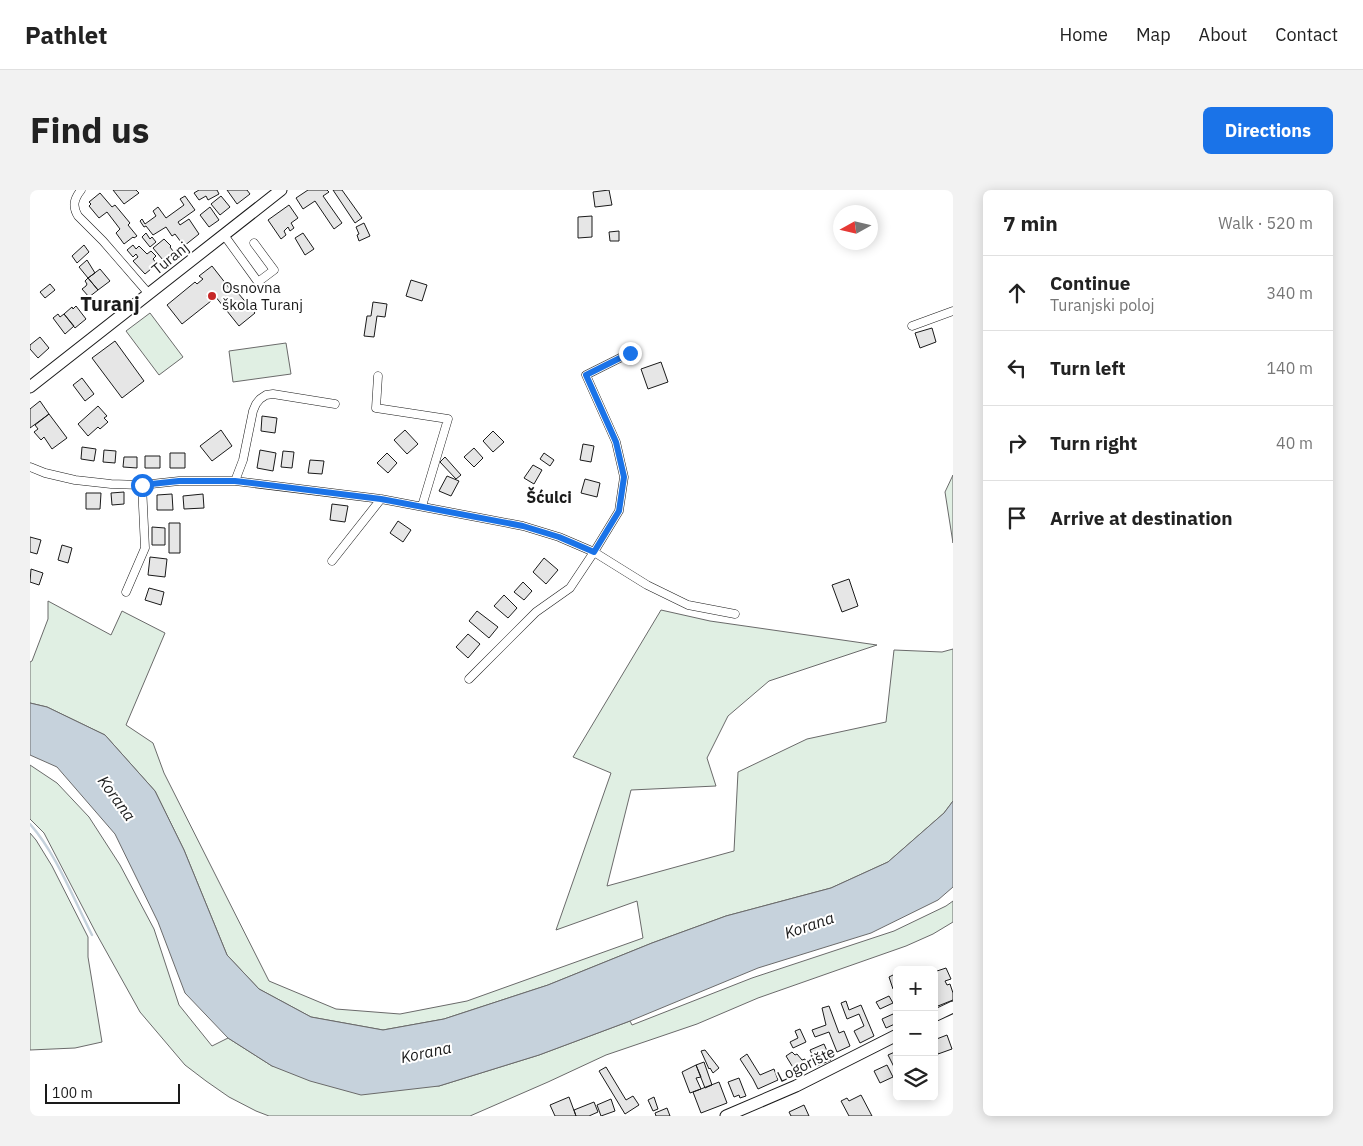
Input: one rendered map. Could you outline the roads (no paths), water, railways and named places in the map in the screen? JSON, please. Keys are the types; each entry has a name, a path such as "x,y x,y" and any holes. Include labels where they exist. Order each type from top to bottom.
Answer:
{"main road":[{"name":"Turanj","path":"30,387 281,190"},
{"path":"938,1014 953,1007"},
{"name":"Logorište","path":"726,1116 796,1086 893,1037"}],"street":[{"path":"80,190 74,201 78,216 103,241 149,294"},
{"path":"224,235 258,282 274,270 254,243"},
{"path":"912,326 953,311"},
{"path":"469,679 536,612 570,588 619,511 624,477 616,442 586,375 630,353"},
{"path":"378,376 376,408 448,419 422,506"},
{"path":"235,481 244,460 253,411 260,399 266,395 273,394 335,404"},
{"path":"30,467 45,473 75,480 111,484 142,485 179,481 235,481 381,499 523,526 559,537 594,552 647,586 688,605 735,614"},
{"path":"126,592 145,548 142,485"},
{"path":"332,561 381,499"}],"water":[{"name":"Korana","path":"30,703 47,707 105,735 155,791 184,850 227,955 259,989 311,1017 383,1030 444,1019 548,985 652,943 726,916 831,888 888,862 944,813 953,801 953,887 938,900 871,933 758,968 630,1021 539,1055 439,1086 361,1095 310,1081 272,1066 228,1038 185,993 158,922 115,834 57,767 30,755"}],"waterway":[{"path":"30,824 48,849 64,877 92,935"}],"place":[{"name":"Osnovna škola Turanj","path":"212,296"}],"district":[{"name":"Turanj","path":"110,303"},
{"name":"Šćulci","path":"549,497"}]}
